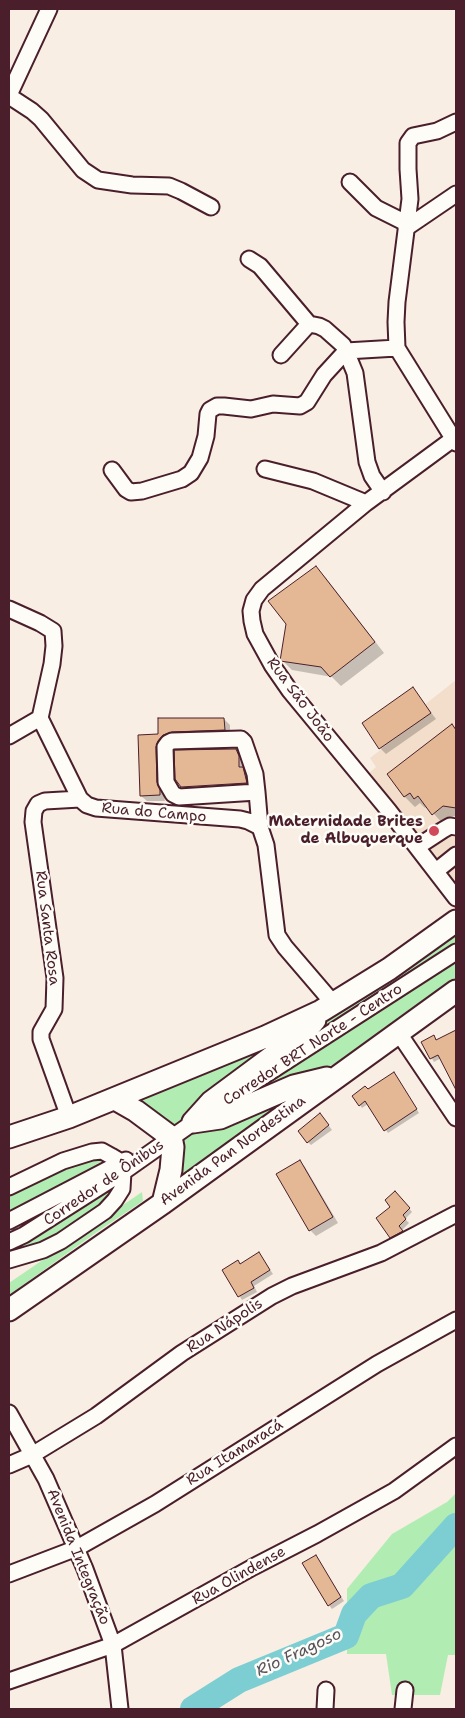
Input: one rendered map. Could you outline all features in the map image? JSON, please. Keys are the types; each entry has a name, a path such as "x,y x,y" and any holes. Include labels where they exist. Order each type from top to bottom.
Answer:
{"highway":[{"path":"9,1138 69,1117 265,1037 327,1007 389,969 456,921"},
{"name":"Avenida Pan Nordestina","path":"9,1310 163,1203 456,991"},
{"path":"193,1122 222,1093 304,1033 327,1007"},
{"path":"193,1122 220,1118 294,1086 338,1075"},
{"path":"115,1098 136,1110 171,1138 172,1156 163,1203"}],"street":[{"path":"49,9 9,96 32,110 83,170 98,180 132,185 169,186 211,207"},
{"path":"455,441 397,348 396,322 410,199 408,143 410,138 418,134 437,131 456,122"},
{"path":"350,182 376,208 406,225"},
{"path":"406,225 456,194"},
{"path":"249,259 260,266 309,324 325,329 343,345 355,373 367,462 372,476 383,492"},
{"path":"280,355 309,324"},
{"path":"112,470 126,489 131,492 142,491 182,479 191,473 200,458 210,410 224,406 252,409 274,404 300,406 306,402 324,375 346,351 397,348"},
{"name":"Rua São João","path":"455,441 366,503 262,589 254,600 251,611 252,621 260,645 290,691 456,898"},
{"path":"265,469 313,481 366,503"},
{"path":"9,609 53,631 52,664 40,718 80,799"},
{"path":"9,736 40,718"},
{"path":"257,792 179,797 173,794 166,782 165,747 172,741 241,739 244,742 255,774 257,792 260,827 266,845 277,935 327,1007"},
{"name":"Rua do Campo","path":"80,799 96,808 240,819 260,827"},
{"name":"Rua Santa Rosa","path":"69,1117 41,1039 41,1032 54,1009 55,978 33,822 34,812 38,804 45,801 80,799"},
{"path":"417,847 450,826 456,827"},
{"path":"436,871 456,855"},
{"name":"Corredor BRT Norte - Centro","path":"171,1138 456,952"},
{"path":"398,1032 456,1118"},
{"name":"Corredor de Ônibus","path":"9,1242 24,1235 122,1167 171,1138"},
{"path":"9,1187 63,1161 92,1152 102,1151 122,1167 122,1189 105,1211 55,1244 43,1250 9,1260"},
{"name":"Corredor de Ônibus","path":"9,1221 122,1167"},
{"name":"Rua Nápolis","path":"9,1464 32,1455 96,1416 182,1353 272,1296 292,1286 380,1253 456,1214"},
{"name":"Rua Itamaracá","path":"9,1574 77,1548 155,1504 377,1364 456,1320"},
{"name":"Avenida Integração","path":"9,1413 46,1478 77,1548 113,1645 120,1709"},
{"name":"Rua Olindense","path":"9,1681 113,1645 253,1566 317,1534 394,1491 456,1446"},
{"path":"325,1709 326,1690"},
{"path":"404,1709 405,1690"}],"shaded area":[{"name":"Maternidade Brites de Albuquerque","path":"456,680 456,888 368,774 376,767 370,758 428,713 423,706"}],"green space":[{"path":"456,927 456,945 286,1057 326,1013"},
{"path":"456,957 456,981 339,1062 228,1109"},
{"path":"288,1033 184,1120 171,1128 123,1095"},
{"path":"314,1086 170,1193 177,1138 195,1126"},
{"path":"92,1152 121,1162 9,1221 9,1187"},
{"path":"122,1181 103,1207 54,1240 9,1258 9,1242"},
{"path":"142,1192 143,1201 9,1295 9,1283"},
{"path":"456,1493 456,1655 448,1655 440,1695 392,1695 386,1654 347,1654 347,1589 392,1534 447,1502"}],"building":[{"path":"316,566 375,642 330,677 321,667 280,661 286,624 268,601"},
{"path":"413,687 431,713 379,749 362,723"},
{"path":"158,718 224,718 225,730 172,732 163,735 156,747 157,782 160,795 140,796 138,735 158,734"},
{"path":"452,724 456,730 456,808 443,806 432,815 418,796 414,799 410,793 404,797 387,774"},
{"path":"236,749 239,756 239,767 243,767 247,783 181,787 175,779 174,750"},
{"path":"456,1030 456,1090 438,1055 430,1059 421,1042 434,1035 436,1040"},
{"path":"394,1072 417,1109 384,1131 365,1101 359,1106 352,1096 365,1086 368,1089"},
{"path":"320,1113 329,1125 307,1143 298,1131"},
{"path":"300,1160 333,1217 309,1231 276,1174"},
{"path":"395,1191 410,1208 403,1215 406,1219 399,1226 403,1231 390,1238 376,1218 390,1207 385,1200"},
{"path":"259,1252 270,1270 251,1282 254,1288 238,1297 222,1270 238,1260 240,1264"},
{"path":"316,1555 341,1597 328,1606 302,1563"}],"waterway":[{"name":"Rio Fragoso","path":"193,1709 239,1680 346,1636 354,1614 371,1596 402,1586 456,1526"}],"place":[{"name":"Maternidade Brites de Albuquerque","path":"434,831"}]}
